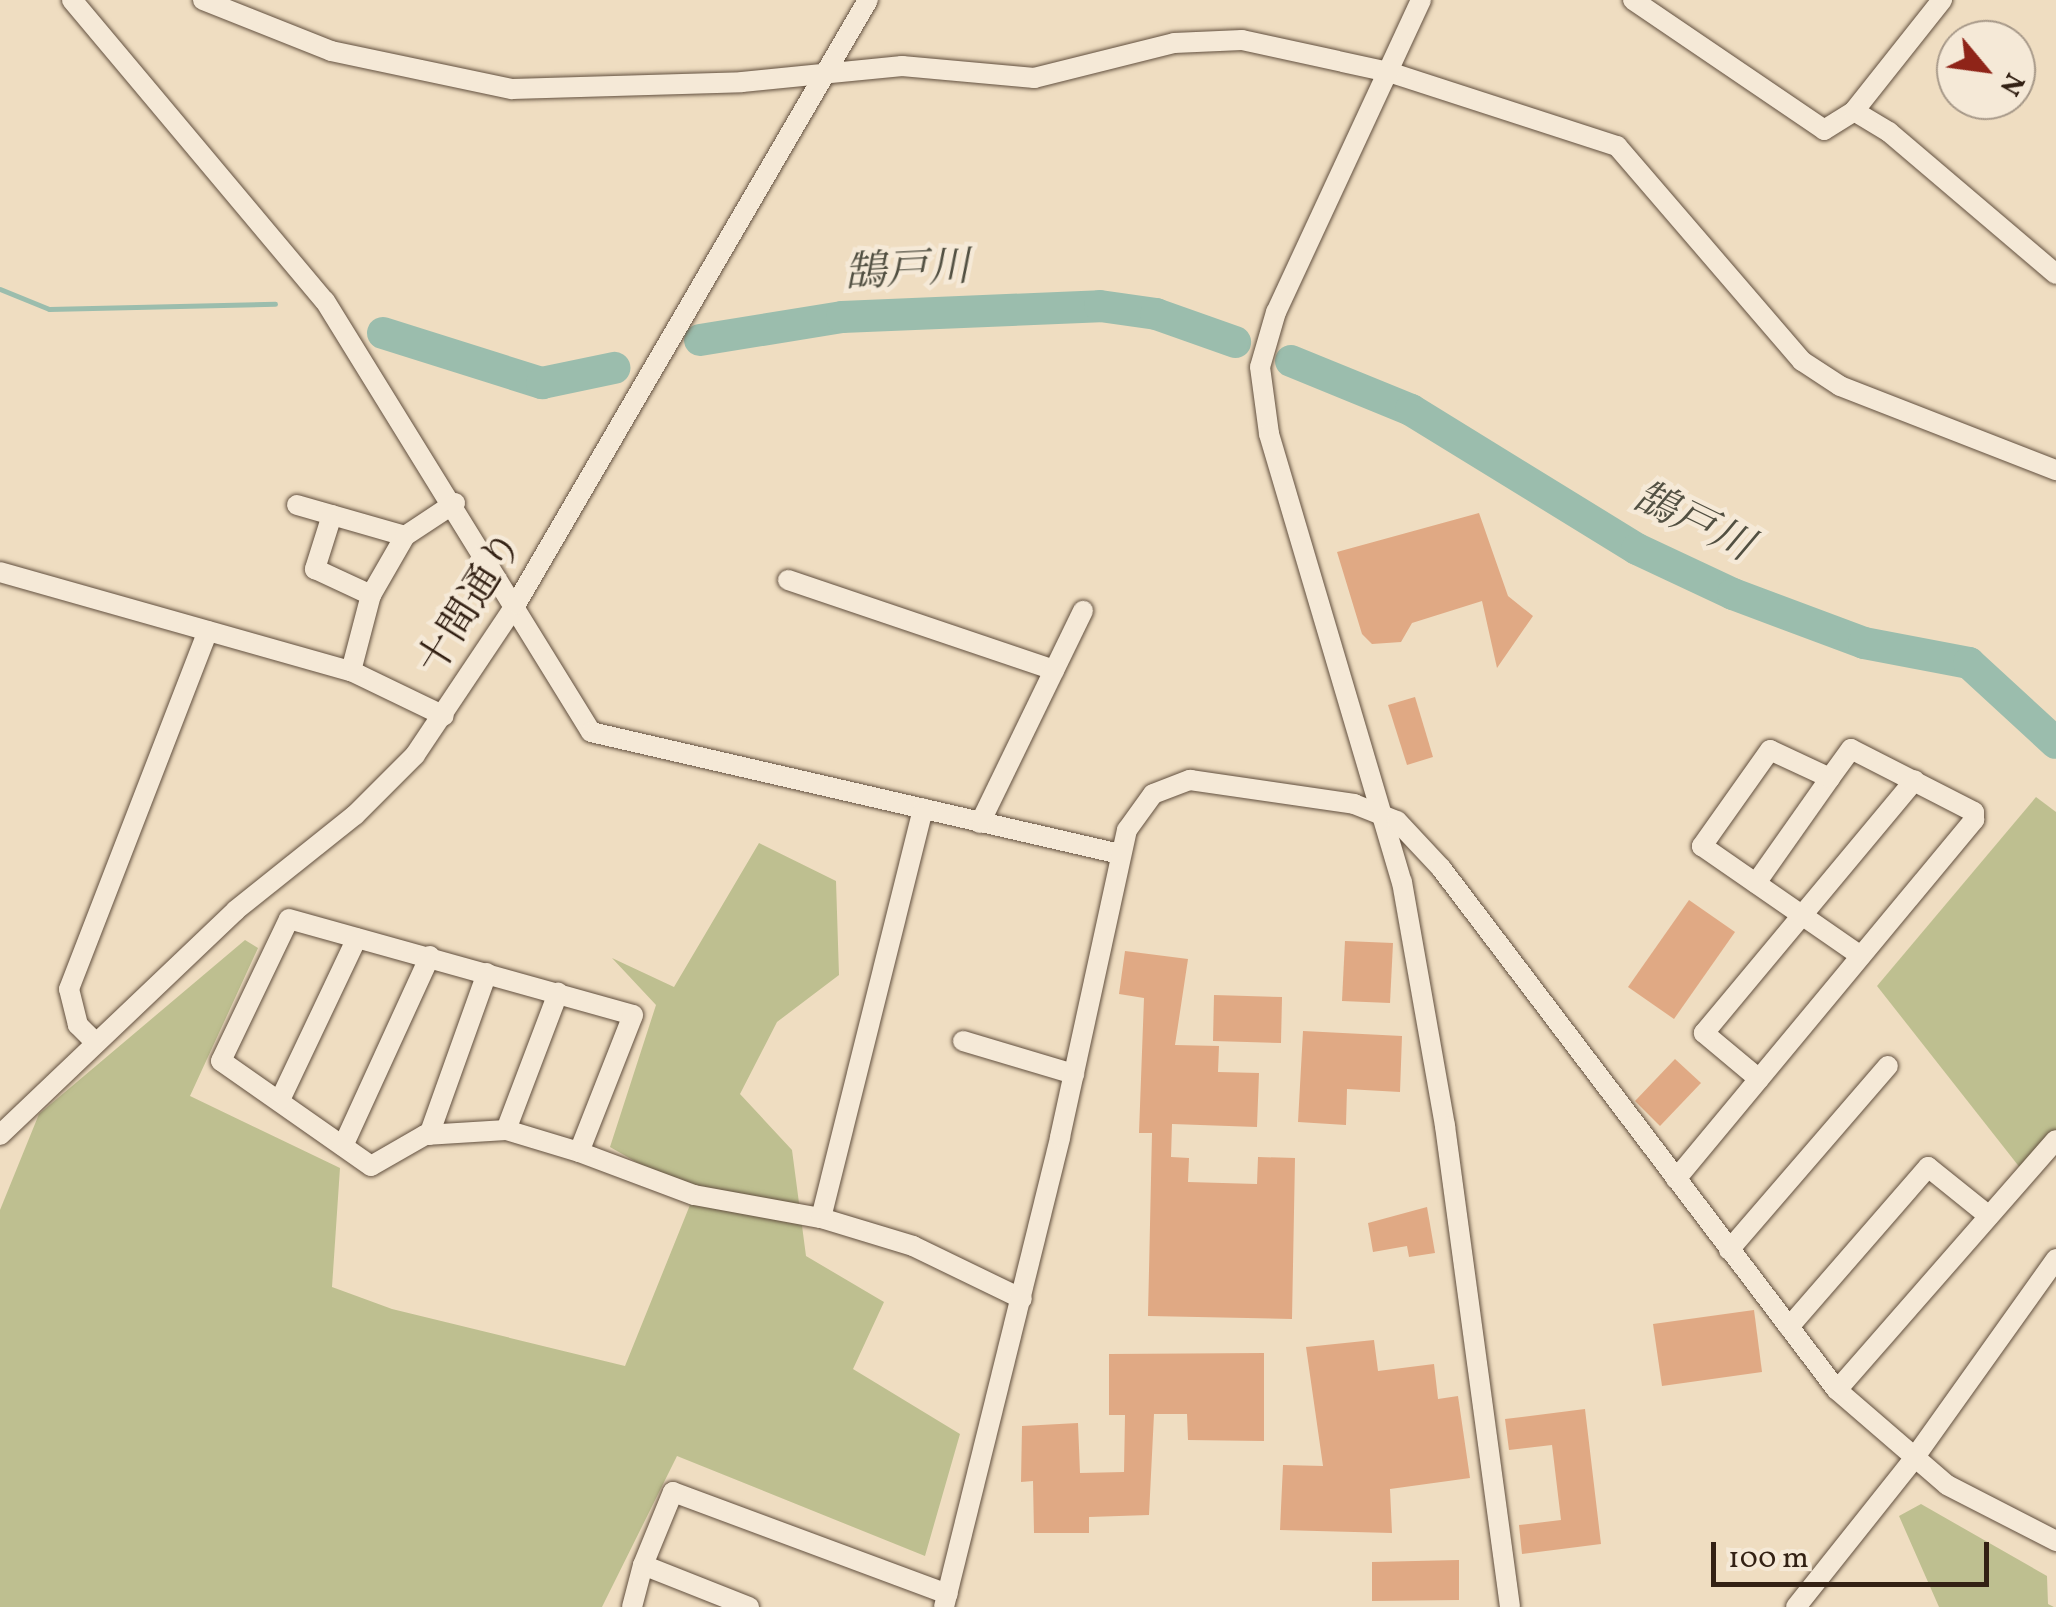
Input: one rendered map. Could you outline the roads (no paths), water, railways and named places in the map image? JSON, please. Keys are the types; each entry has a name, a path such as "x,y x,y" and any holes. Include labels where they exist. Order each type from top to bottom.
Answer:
{"street":[{"path":"72,0 325,301 455,503 591,732 1120,854"},
{"path":"206,0 331,51 512,90 742,82 827,69 934,65 1034,78 1174,42 1242,40 1389,72 1617,146 1802,361 1840,386 2056,470"},
{"name":"十間通り","path":"0,1136 94,1041 236,910 392,781 444,716 516,604 868,0"},
{"path":"1420,0 1276,312 1260,367 1269,434 1384,812 1445,1126 1510,1607"},
{"path":"1632,0 1824,130 1854,111 1942,0"},
{"path":"1854,111 1889,132 2054,270"},
{"path":"352,671 370,595 406,536 455,503"},
{"path":"297,505 406,536"},
{"path":"332,515 315,569 370,595"},
{"path":"0,572 352,671 444,716"},
{"path":"788,580 1054,670"},
{"path":"980,823 1084,611"},
{"path":"94,1041 78,1024 69,989 208,631"},
{"path":"1676,1179 1974,820 1974,812 1851,749 1756,882"},
{"path":"1830,778 1770,750 1702,846 1860,956"},
{"path":"1759,1079 1704,1032 1915,780"},
{"path":"632,1607 643,1565 673,1492 946,1601 1022,1299 1120,854 1137,808 1178,782 1331,800 1384,812 1441,868 1837,1390 1912,1460 1973,1502 2056,1540"},
{"path":"822,1218 923,809"},
{"path":"579,1152 632,1015 289,918 221,1061 371,1166 429,1135 506,1130 694,1194 822,1218 913,1246 1022,1299"},
{"path":"280,1100 357,938"},
{"path":"343,1146 430,956"},
{"path":"429,1135 487,973"},
{"path":"506,1130 558,994"},
{"path":"963,1041 1074,1074"},
{"path":"1729,1250 1888,1066"},
{"path":"1837,1390 2056,1140"},
{"path":"1790,1327 1928,1167 1989,1216"},
{"path":"1796,1607 1912,1460 2056,1259"},
{"path":"643,1565 749,1607"}],"waterway":[{"name":"鵠戸川","path":"0,289 49,309 275,304"},
{"name":"鵠戸川","path":"700,340 842,317 1100,306 1156,314 1235,342"},
{"name":"鵠戸川","path":"383,333 542,383 614,368"},
{"name":"鵠戸川","path":"1291,361 1411,410 1637,549 1733,594 1864,643 1969,663 2056,743"}]}
